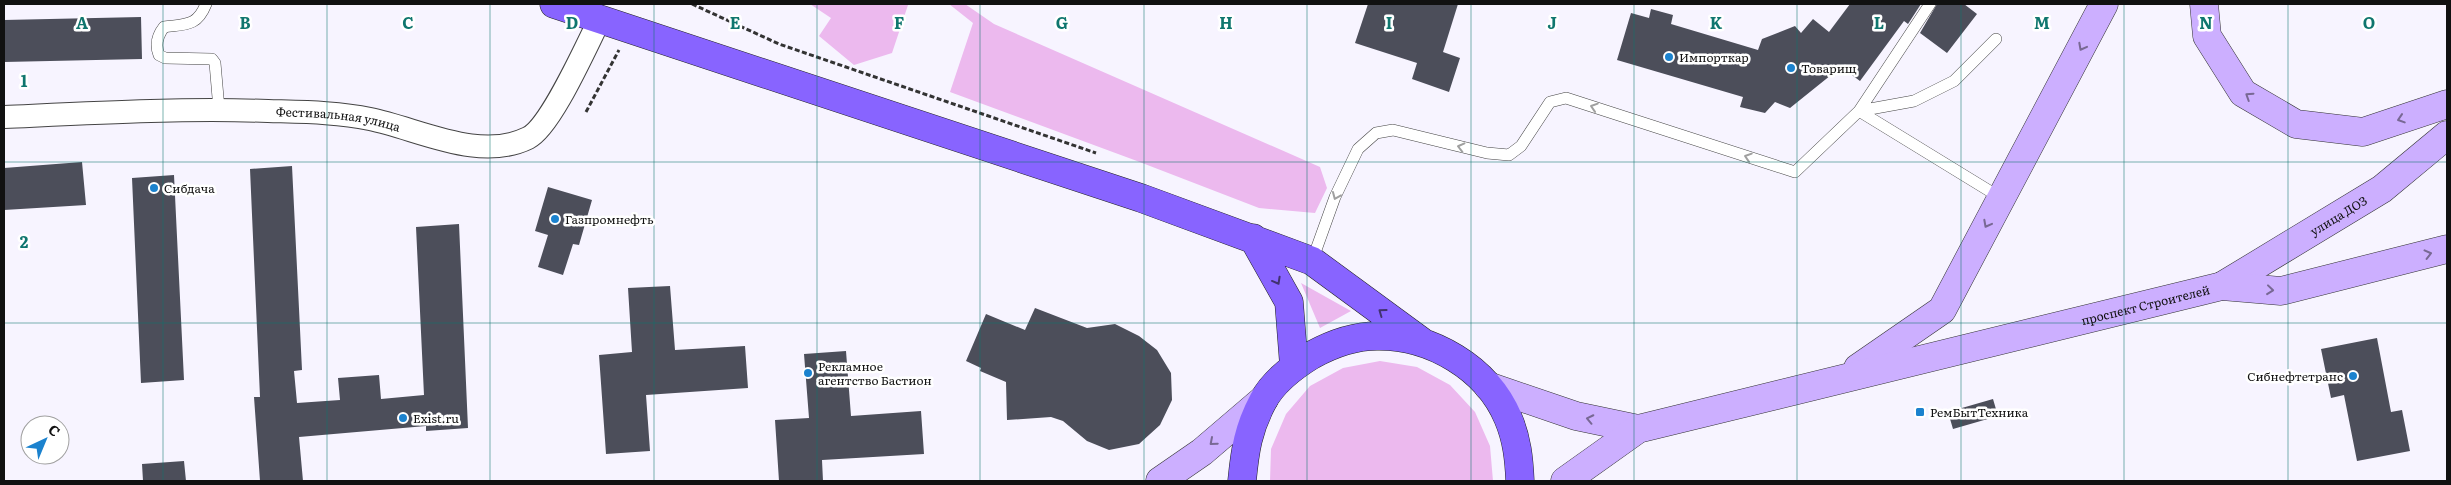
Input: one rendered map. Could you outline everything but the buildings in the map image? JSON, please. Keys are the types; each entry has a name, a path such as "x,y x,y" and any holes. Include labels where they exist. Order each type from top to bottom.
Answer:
{"main road":[{"path":"554,4 1141,198 1312,261 1421,341 1458,359 1488,386 1508,417 1519,452 1520,481"},
{"path":"1844,377 1942,310 2104,4"},
{"path":"2204,4 2207,36 2243,93 2296,124 2364,132 2447,104"},
{"name":"улица ДОЗ","path":"2222,286 2382,189 2447,136"},
{"path":"1253,238 1289,302 1294,366"},
{"name":"проспект Строителей","path":"1638,429 1844,377 2222,286 2281,292 2447,249"},
{"path":"1160,481 1202,452 1264,399 1294,366 1333,344 1377,336 1421,341"},
{"path":"1488,386 1576,416 1638,429"},
{"path":"1242,481 1246,439 1264,399"},
{"path":"1565,481 1638,429"}],"street":[{"name":"Фестивальная улица","path":"4,117 220,109 329,113 370,119 472,146 507,145 530,138 554,110 600,19"}],"lane":[{"path":"206,4 201,14 193,23 164,27 158,34 157,50 159,55 165,58 212,59 215,63 220,109"},
{"path":"1312,261 1335,197 1358,149 1376,133 1393,130 1487,153 1509,155 1521,146 1550,102 1566,98 1794,172 1859,110 1930,4"},
{"path":"1859,110 1914,101 1954,81 1996,39"},
{"path":"1859,110 2001,198"}],"path":[{"path":"692,4 779,44 1096,153"},
{"path":"586,112 630,30"}],"shaded area":[{"path":"810,4 914,4 908,5 892,53 854,65 819,36 831,18"},
{"path":"949,4 965,4 994,24 1320,167 1327,188 1315,213 1259,208 950,92 973,23"},
{"path":"1301,283 1351,311 1320,328"},
{"path":"1380,361 1417,367 1450,385 1475,412 1490,446 1493,481 1270,481 1271,449 1286,414 1310,386 1343,368"}],"place":[{"name":"Импорткар","path":"1669,57"},
{"name":"Товарищ","path":"1791,68"},
{"name":"Сибдача","path":"154,188"},
{"name":"Газпромнефть","path":"555,219"},
{"name":"Рекламное агентство Бастион","path":"808,373"},
{"name":"Сибнефтетранс","path":"2353,376"},
{"name":"РемБытТехника","path":"1920,412"},
{"name":"Exist.ru","path":"403,418"}]}
